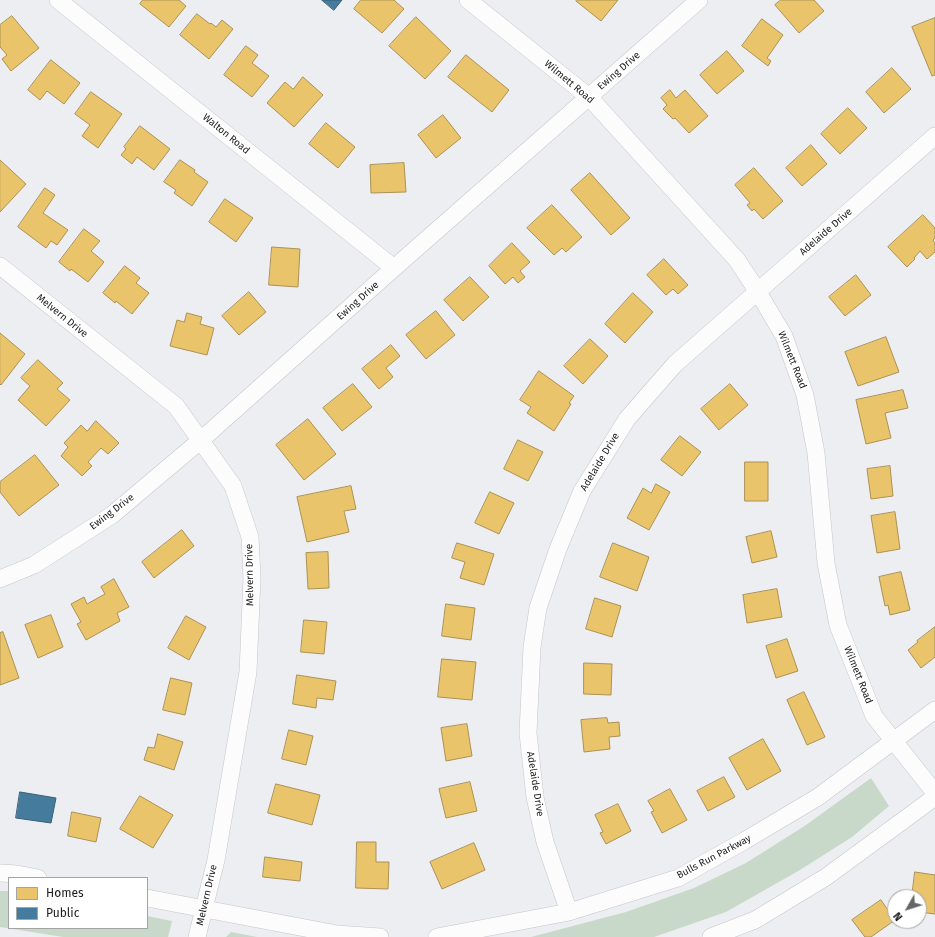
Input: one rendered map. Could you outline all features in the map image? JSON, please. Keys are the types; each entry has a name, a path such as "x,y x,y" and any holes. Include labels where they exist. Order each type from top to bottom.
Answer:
{"street":[{"name":"Walton Road","path":"58,0 394,268"},
{"name":"Wilmett Road","path":"468,0 589,98 737,260 784,336 805,395 816,453 826,563 838,625 874,716 935,793"},
{"name":"Ewing Drive","path":"0,579 34,565 112,515 201,440 699,0"},
{"name":"Adelaide Drive","path":"569,912 545,842 535,797 528,733 532,647 538,608 558,549 582,491 627,419 675,364 935,136"},
{"name":"Melvern Drive","path":"0,266 176,406 233,486 250,536 252,578 248,672 216,860 197,937"},
{"name":"Bulls Run Parkway","path":"437,937 569,912 678,878 818,797 935,710"},
{"path":"711,937 755,920 826,877 935,797"},
{"path":"0,873 33,877"},
{"path":"148,898 337,934 380,937"}],"green space":[{"path":"871,778 889,806 852,837 800,870 726,912 654,937 531,937 626,912 694,888 746,863 806,825"},
{"path":"0,891 8,891 8,928 0,927"},
{"path":"148,916 172,921 168,937 63,937 13,929 148,929"},
{"path":"231,932 257,937 226,937"}],"building: Homes":[{"path":"143,0 179,0 186,6 169,27 140,4"},
{"path":"361,0 394,0 404,9 382,33 354,9"},
{"path":"618,0 601,21 576,1"},
{"path":"781,0 814,0 824,11 799,33 775,5"},
{"path":"197,14 216,27 222,20 233,29 209,59 180,35"},
{"path":"12,16 39,48 11,71 2,59 7,55 0,47 0,25"},
{"path":"416,17 451,51 425,79 389,46"},
{"path":"935,18 935,75 932,76 912,27"},
{"path":"762,19 783,35 767,58 771,61 768,66 742,46"},
{"path":"246,46 258,55 252,63 269,76 252,97 224,75"},
{"path":"727,51 744,71 717,94 700,75"},
{"path":"466,55 509,90 492,112 448,77"},
{"path":"51,60 80,83 64,104 47,91 40,100 28,90"},
{"path":"892,68 911,89 884,113 866,92"},
{"path":"303,77 323,95 294,127 267,103 285,82 293,89"},
{"path":"670,90 676,98 685,90 708,116 689,133 675,118 673,119 663,109 667,105 661,98"},
{"path":"91,92 122,114 98,148 82,136 90,125 75,114"},
{"path":"848,108 867,128 840,154 821,134"},
{"path":"443,115 461,138 436,158 418,135"},
{"path":"326,123 355,147 338,168 309,144"},
{"path":"140,126 170,149 154,170 137,157 132,164 121,155 126,149 124,147"},
{"path":"811,145 827,164 802,186 786,168"},
{"path":"0,160 26,184 0,212"},
{"path":"180,160 195,170 194,172 208,182 192,206 174,193 176,190 164,182"},
{"path":"404,163 406,192 371,193 370,165"},
{"path":"754,168 783,201 763,219 754,209 752,211 747,205 750,203 735,185"},
{"path":"590,173 630,218 611,235 571,190"},
{"path":"45,188 55,195 43,213 68,230 57,245 51,241 46,248 18,227"},
{"path":"225,199 253,218 236,242 209,222"},
{"path":"552,205 582,237 566,252 562,248 554,255 527,228"},
{"path":"923,215 935,228 935,238 933,240 935,243 935,252 927,259 920,251 907,267 888,247"},
{"path":"84,229 100,241 91,251 104,262 88,282 59,262"},
{"path":"512,243 530,262 520,271 525,277 518,283 513,277 505,284 489,266"},
{"path":"272,247 300,249 298,287 269,285"},
{"path":"664,259 688,285 678,294 673,289 666,295 647,275"},
{"path":"125,266 140,278 136,283 149,293 132,314 103,293"},
{"path":"856,275 871,295 845,316 829,297"},
{"path":"470,277 489,297 463,321 444,300"},
{"path":"249,292 266,312 239,335 222,316"},
{"path":"633,293 653,312 625,343 605,324"},
{"path":"436,311 455,335 426,359 406,335"},
{"path":"187,313 202,317 200,324 214,328 207,355 170,346 177,320 184,322"},
{"path":"0,333 25,354 1,385 0,384"},
{"path":"886,337 899,372 858,386 845,352"},
{"path":"590,339 608,356 583,384 564,366"},
{"path":"391,345 400,356 386,368 393,377 379,389 362,369"},
{"path":"38,360 63,383 57,389 70,400 46,426 18,400 30,386 21,378"},
{"path":"539,371 574,396 569,403 571,404 554,431 527,413 531,407 520,400"},
{"path":"353,384 372,407 342,431 323,408"},
{"path":"730,384 748,405 719,430 701,409"},
{"path":"903,390 908,408 885,413 891,438 866,444 856,400"},
{"path":"308,419 336,454 304,480 276,445"},
{"path":"96,421 119,443 108,454 101,448 88,462 92,466 82,476 61,456 68,447 64,443 81,425 87,431"},
{"path":"680,436 701,452 682,476 661,460"},
{"path":"518,440 543,452 528,481 504,469"},
{"path":"35,455 59,485 19,516 0,492 0,482"},
{"path":"745,462 768,462 768,501 745,501"},
{"path":"890,466 893,496 871,499 867,469"},
{"path":"656,484 670,492 649,530 627,518 643,488 651,493"},
{"path":"351,486 356,509 344,511 349,532 307,542 297,497"},
{"path":"490,492 514,503 499,534 475,523"},
{"path":"895,512 900,549 877,553 871,516"},
{"path":"182,530 194,546 154,578 142,562"},
{"path":"771,531 777,557 752,563 746,537"},
{"path":"457,543 494,554 484,585 460,578 465,562 452,558"},
{"path":"613,543 649,557 637,591 600,577"},
{"path":"328,552 329,588 308,589 306,553"},
{"path":"901,572 910,610 890,615 888,605 885,606 879,577"},
{"path":"114,579 129,607 117,613 120,621 86,640 77,624 81,622 71,604 84,597 87,604 105,594 101,587"},
{"path":"777,589 782,617 747,623 743,595"},
{"path":"595,598 621,606 612,637 586,629"},
{"path":"446,604 475,608 471,640 442,636"},
{"path":"51,615 63,647 38,658 25,625"},
{"path":"186,616 206,627 189,660 168,648"},
{"path":"304,620 327,622 324,654 301,652"},
{"path":"935,627 935,657 921,668 908,650"},
{"path":"3,632 19,678 0,685 0,633"},
{"path":"787,639 798,671 776,678 766,646"},
{"path":"442,659 476,662 472,700 438,697"},
{"path":"584,663 612,664 611,695 584,694"},
{"path":"297,675 336,681 333,700 317,698 316,708 293,704"},
{"path":"171,678 192,683 185,715 163,710"},
{"path":"804,692 825,737 807,745 787,700"},
{"path":"607,718 608,723 619,722 620,736 609,737 610,749 584,752 581,720"},
{"path":"467,724 472,756 446,761 441,728"},
{"path":"289,730 313,736 306,765 282,759"},
{"path":"158,734 183,742 174,770 144,760 148,747 154,748"},
{"path":"763,739 781,771 747,790 729,758"},
{"path":"724,777 735,797 708,811 697,791"},
{"path":"470,782 477,811 446,818 439,789"},
{"path":"276,784 320,795 312,825 268,813"},
{"path":"670,789 687,820 662,833 651,812 654,811 648,801"},
{"path":"140,796 173,815 153,848 120,829"},
{"path":"618,804 631,831 606,844 600,833 603,832 595,815"},
{"path":"72,812 101,818 96,842 68,836"},
{"path":"357,842 376,842 376,862 389,862 388,889 356,888"},
{"path":"474,843 485,870 442,889 430,862"},
{"path":"265,857 302,862 300,881 263,877"},
{"path":"915,872 935,875 935,914 927,913 927,889 913,889"},
{"path":"881,900 887,909 887,926 871,937 865,937 852,920"}],"building: Public":[{"path":"322,0 342,0 334,10"},
{"path":"20,792 56,798 51,823 16,818"}]}
